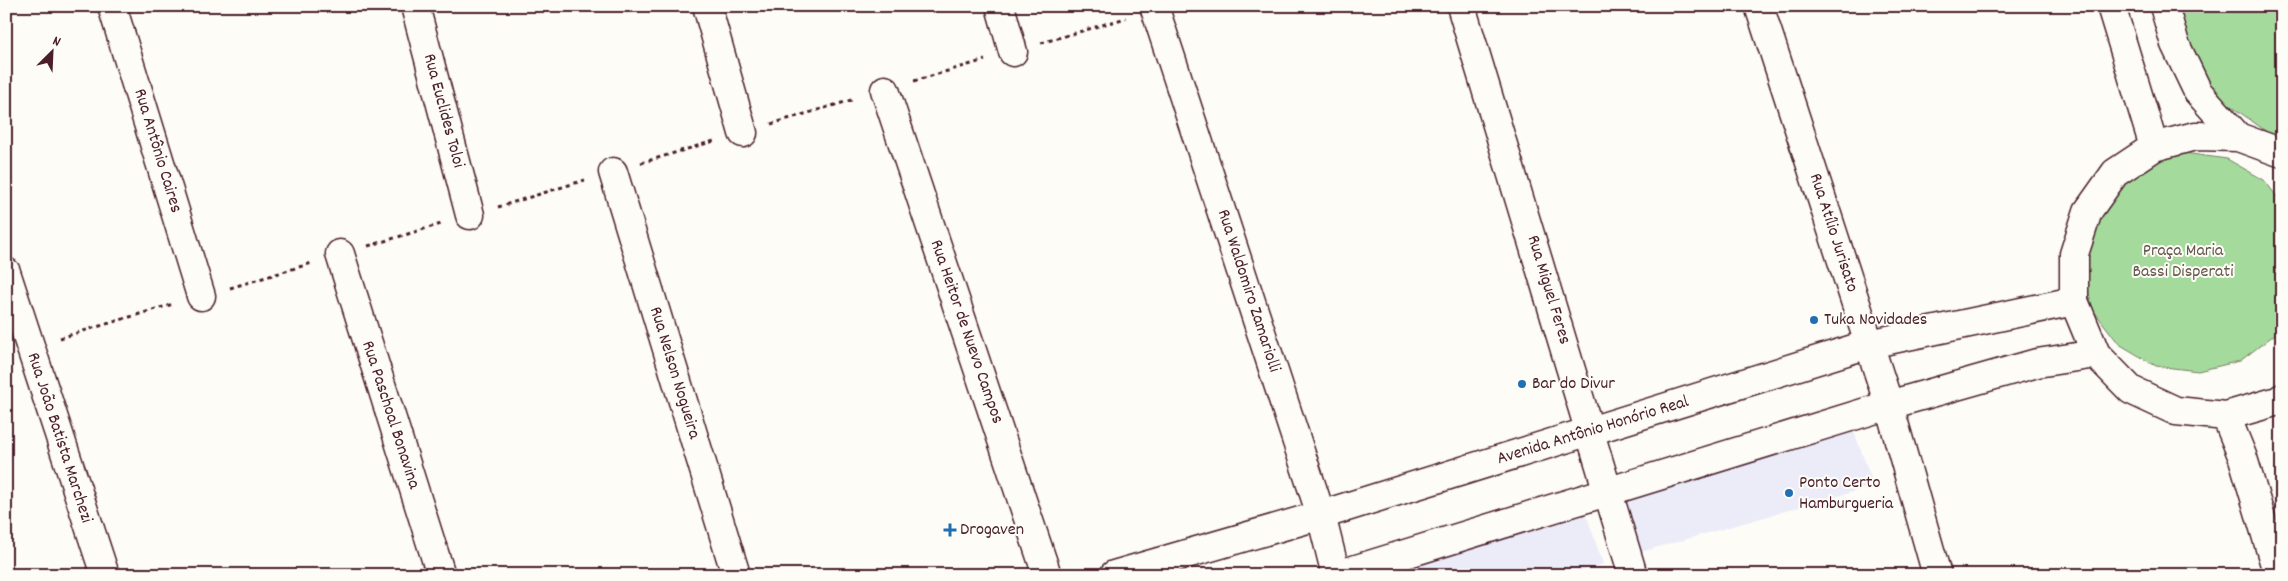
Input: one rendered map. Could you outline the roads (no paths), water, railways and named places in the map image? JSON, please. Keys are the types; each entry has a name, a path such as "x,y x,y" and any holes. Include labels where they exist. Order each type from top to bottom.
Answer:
{"street":[{"name":"Rua Antônio Caires","path":"112,6 201,296"},
{"name":"Rua Euclides Toloi","path":"415,6 470,215"},
{"path":"707,6 743,133"},
{"path":"1000,6 1013,52"},
{"name":"Rua Miguel Feres","path":"1461,6 1633,575"},
{"name":"Rua Atílio Jurisato","path":"1759,6 1889,405 1937,575"},
{"path":"2111,6 2154,147"},
{"path":"2164,6 2176,44 2198,92 2238,137"},
{"name":"Rua Waldomiro Zamariolli","path":"1155,9 1321,514 1337,575"},
{"name":"Rua Heitor de Nuevo Campos","path":"885,90 1047,575"},
{"path":"2282,153 2238,137 2195,136 2154,147 2115,173 2088,210 2074,254 2074,301 2096,354 2131,390 2176,411 2226,416 2278,401 2282,398"},
{"name":"Rua Nelson Nogueira","path":"612,172 736,575"},
{"name":"Rua Paschoal Bonavina","path":"340,254 441,575"},
{"name":"Rua João Batista Marchezi","path":"6,272 104,575"},
{"name":"Avenida Antônio Honório Real","path":"1114,575 1591,432 1869,344 2074,301"},
{"path":"1337,575 1889,405 2036,364 2096,354"},
{"path":"2226,416 2243,458 2278,575"}],"place":[{"name":"Tuka Novidades","path":"1814,320"},
{"name":"Bar do Divur","path":"1522,384"},
{"name":"Ponto Certo Hamburgueria","path":"1789,493"},
{"name":"Drogaven","path":"950,530"}],"park label":[{"name":"Praça Maria Bassi Disperati","path":"2183,261"}]}
